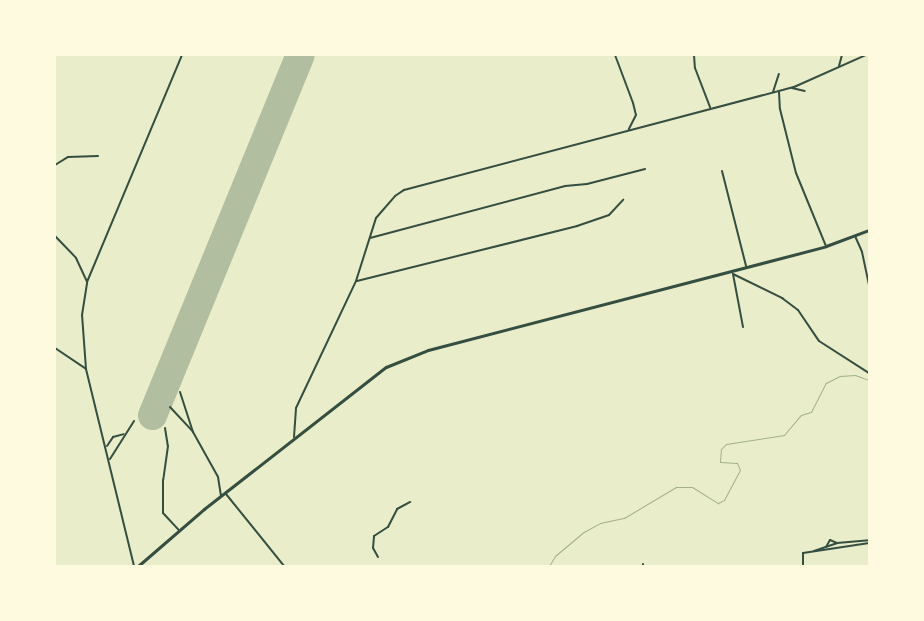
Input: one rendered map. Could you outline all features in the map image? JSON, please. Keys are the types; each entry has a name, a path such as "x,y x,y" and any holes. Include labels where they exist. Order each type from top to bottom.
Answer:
{"main road":[{"path":"136,566 225,492 386,367 428,350 826,246 869,230"}],"street":[{"path":"136,566 107,446 86,370 82,315 87,282 182,55"},
{"path":"615,55 636,116 629,129"},
{"path":"694,55 694,68 710,108"},
{"path":"839,66 842,55"},
{"path":"294,438 296,408 356,281 376,218 394,196 404,190 629,129 792,88 814,80 835,67 866,55"},
{"path":"833,71 835,67"},
{"path":"773,92 779,74"},
{"path":"792,88 805,91"},
{"path":"780,97 783,90"},
{"path":"779,91 780,109 796,173 826,246"},
{"path":"55,165 68,157 98,156"},
{"path":"369,238 565,186 587,184 645,169"},
{"path":"722,172 746,266"},
{"path":"356,281 577,226 609,215 622,205 623,200"},
{"path":"55,236 76,258 87,282"},
{"path":"855,236 862,252 869,286"},
{"path":"730,270 733,274 743,327"},
{"path":"733,274 782,298 798,310 819,341 869,373"},
{"path":"55,348 86,370"},
{"path":"180,392 193,432 218,477 221,496"},
{"path":"170,406 193,432"},
{"path":"110,459 124,434 134,421"},
{"path":"165,428 168,446 163,480 163,513 180,531"},
{"path":"107,446 113,437 124,434"},
{"path":"225,492 284,566"},
{"path":"378,557 373,548 374,536 388,527 397,509 410,502"},
{"path":"826,546 830,540 838,543"},
{"path":"814,551 838,543 869,542"},
{"path":"803,566 803,553 869,542"}],"waterway":[{"path":"549,566 555,556 582,533 600,523 624,518 676,487 692,487 718,503 724,500 740,470 737,463 720,462 721,449 726,444 784,435 801,415 811,412 826,383 840,376 855,375 869,380"}],"runway":[{"path":"152,415 300,55"}]}
